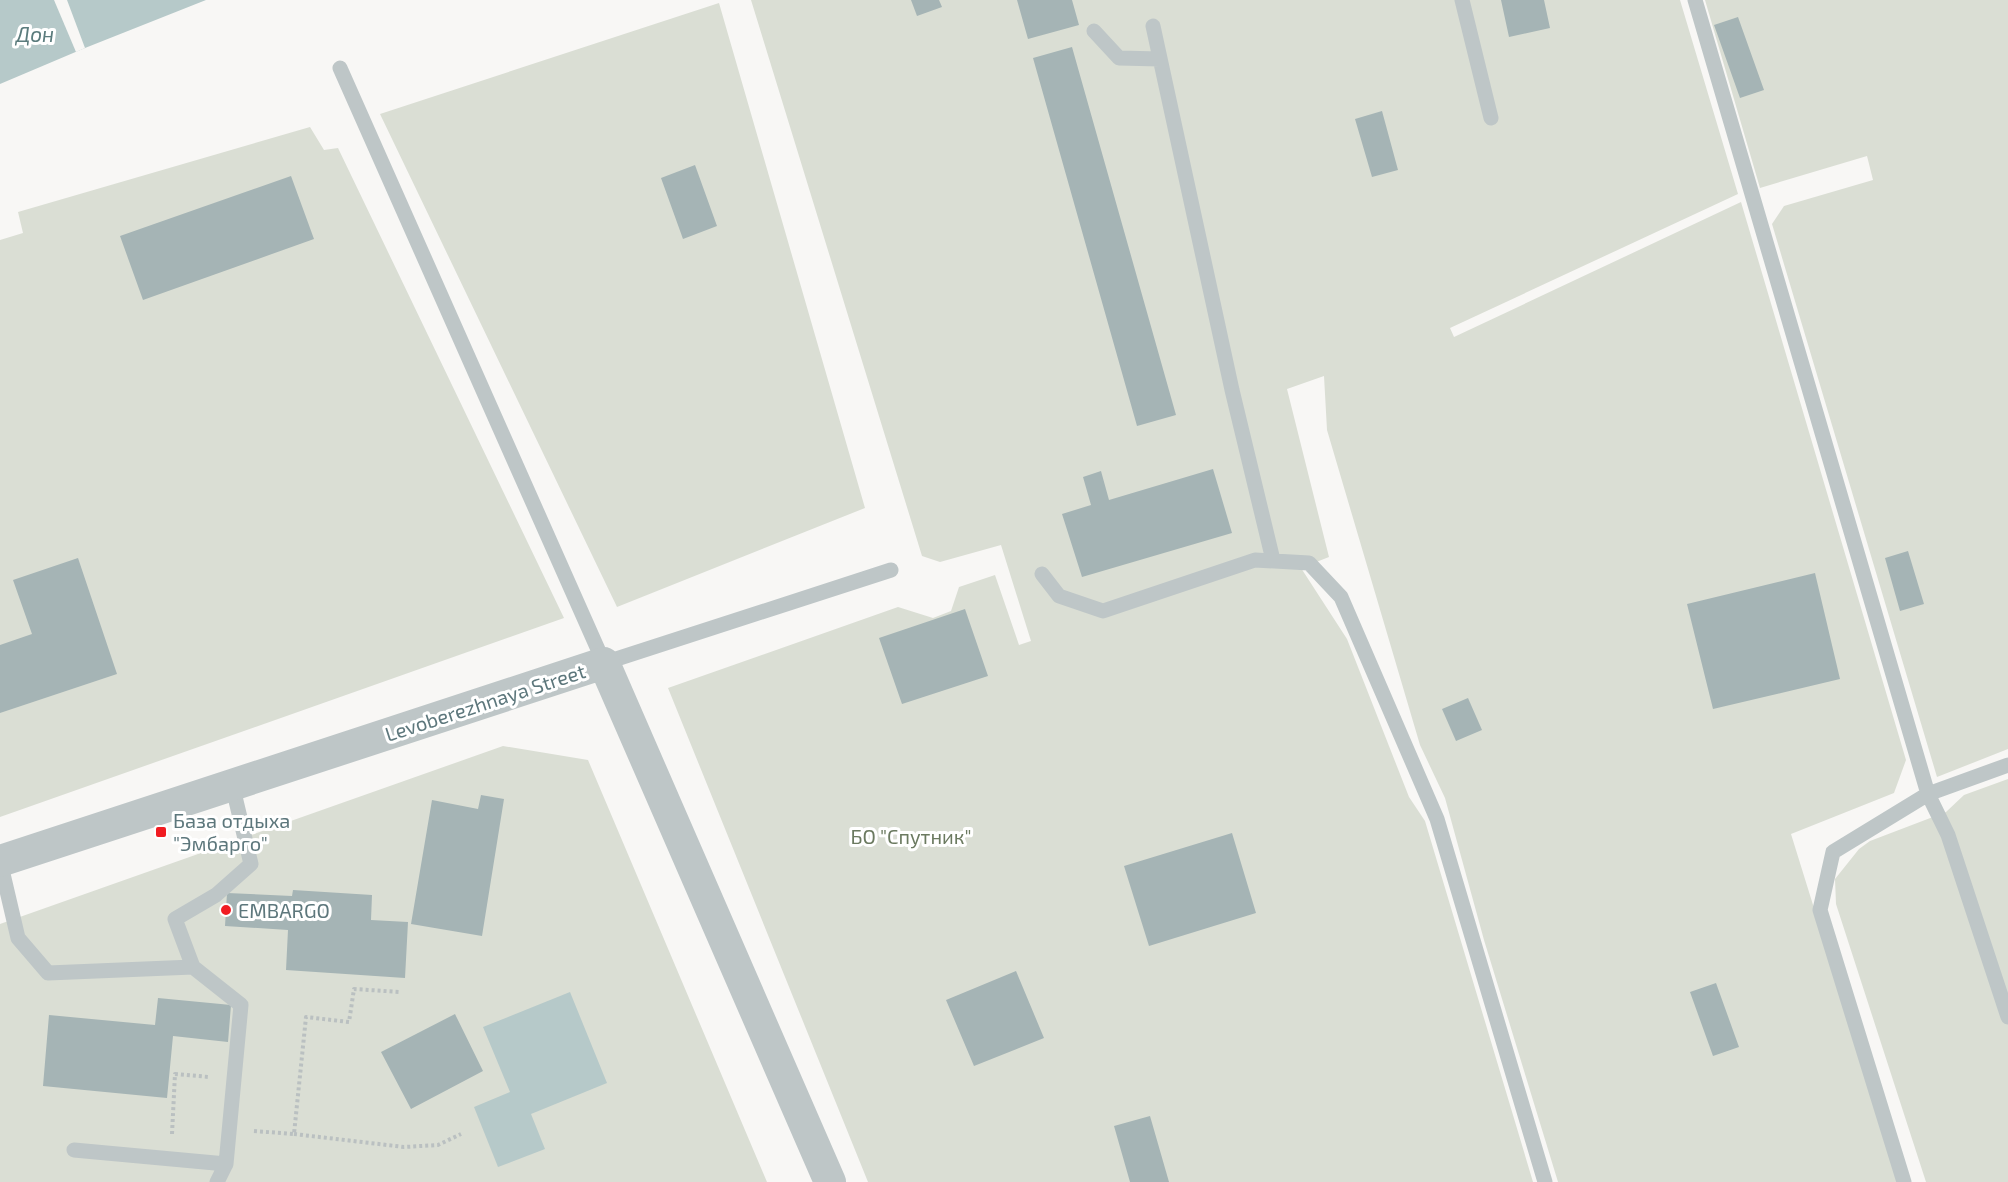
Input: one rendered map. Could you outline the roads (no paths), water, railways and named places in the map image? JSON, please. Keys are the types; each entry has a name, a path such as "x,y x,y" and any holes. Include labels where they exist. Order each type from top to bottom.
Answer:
{"street":[{"name":"Levoberezhnaya Street","path":"0,861 604,663 830,1182"}],"lane":[{"path":"1462,0 1491,118"},
{"path":"1695,0 1928,794 1948,835 2008,1017"},
{"path":"1153,26 1232,390 1273,560"},
{"path":"1094,32 1119,58 1160,59"},
{"path":"340,68 604,663 891,570"},
{"path":"1042,574 1059,596 1102,610 1255,560 1273,560 1310,563 1341,597 1437,819 1545,1182"},
{"path":"1904,1182 1820,910 1833,852 1928,794 2008,765"},
{"path":"217,1182 226,1164 240,1005 193,967 175,919 216,895 250,864 232,784"},
{"path":"0,861 18,938 48,972 193,967"},
{"path":"74,1150 226,1164"}],"water":[{"name":"Дон","path":"0,0 206,0 0,84"},
{"path":"570,992 607,1083 531,1114 545,1149 498,1167 474,1107 510,1092 483,1027"}],"place":[{"name":"База отдыха \"Эмбарго\"","path":"161,832"},
{"name":"EMBARGO","path":"226,910"}],"park label":[{"name":"БО \"Спутник\"","path":"911,836"}]}
